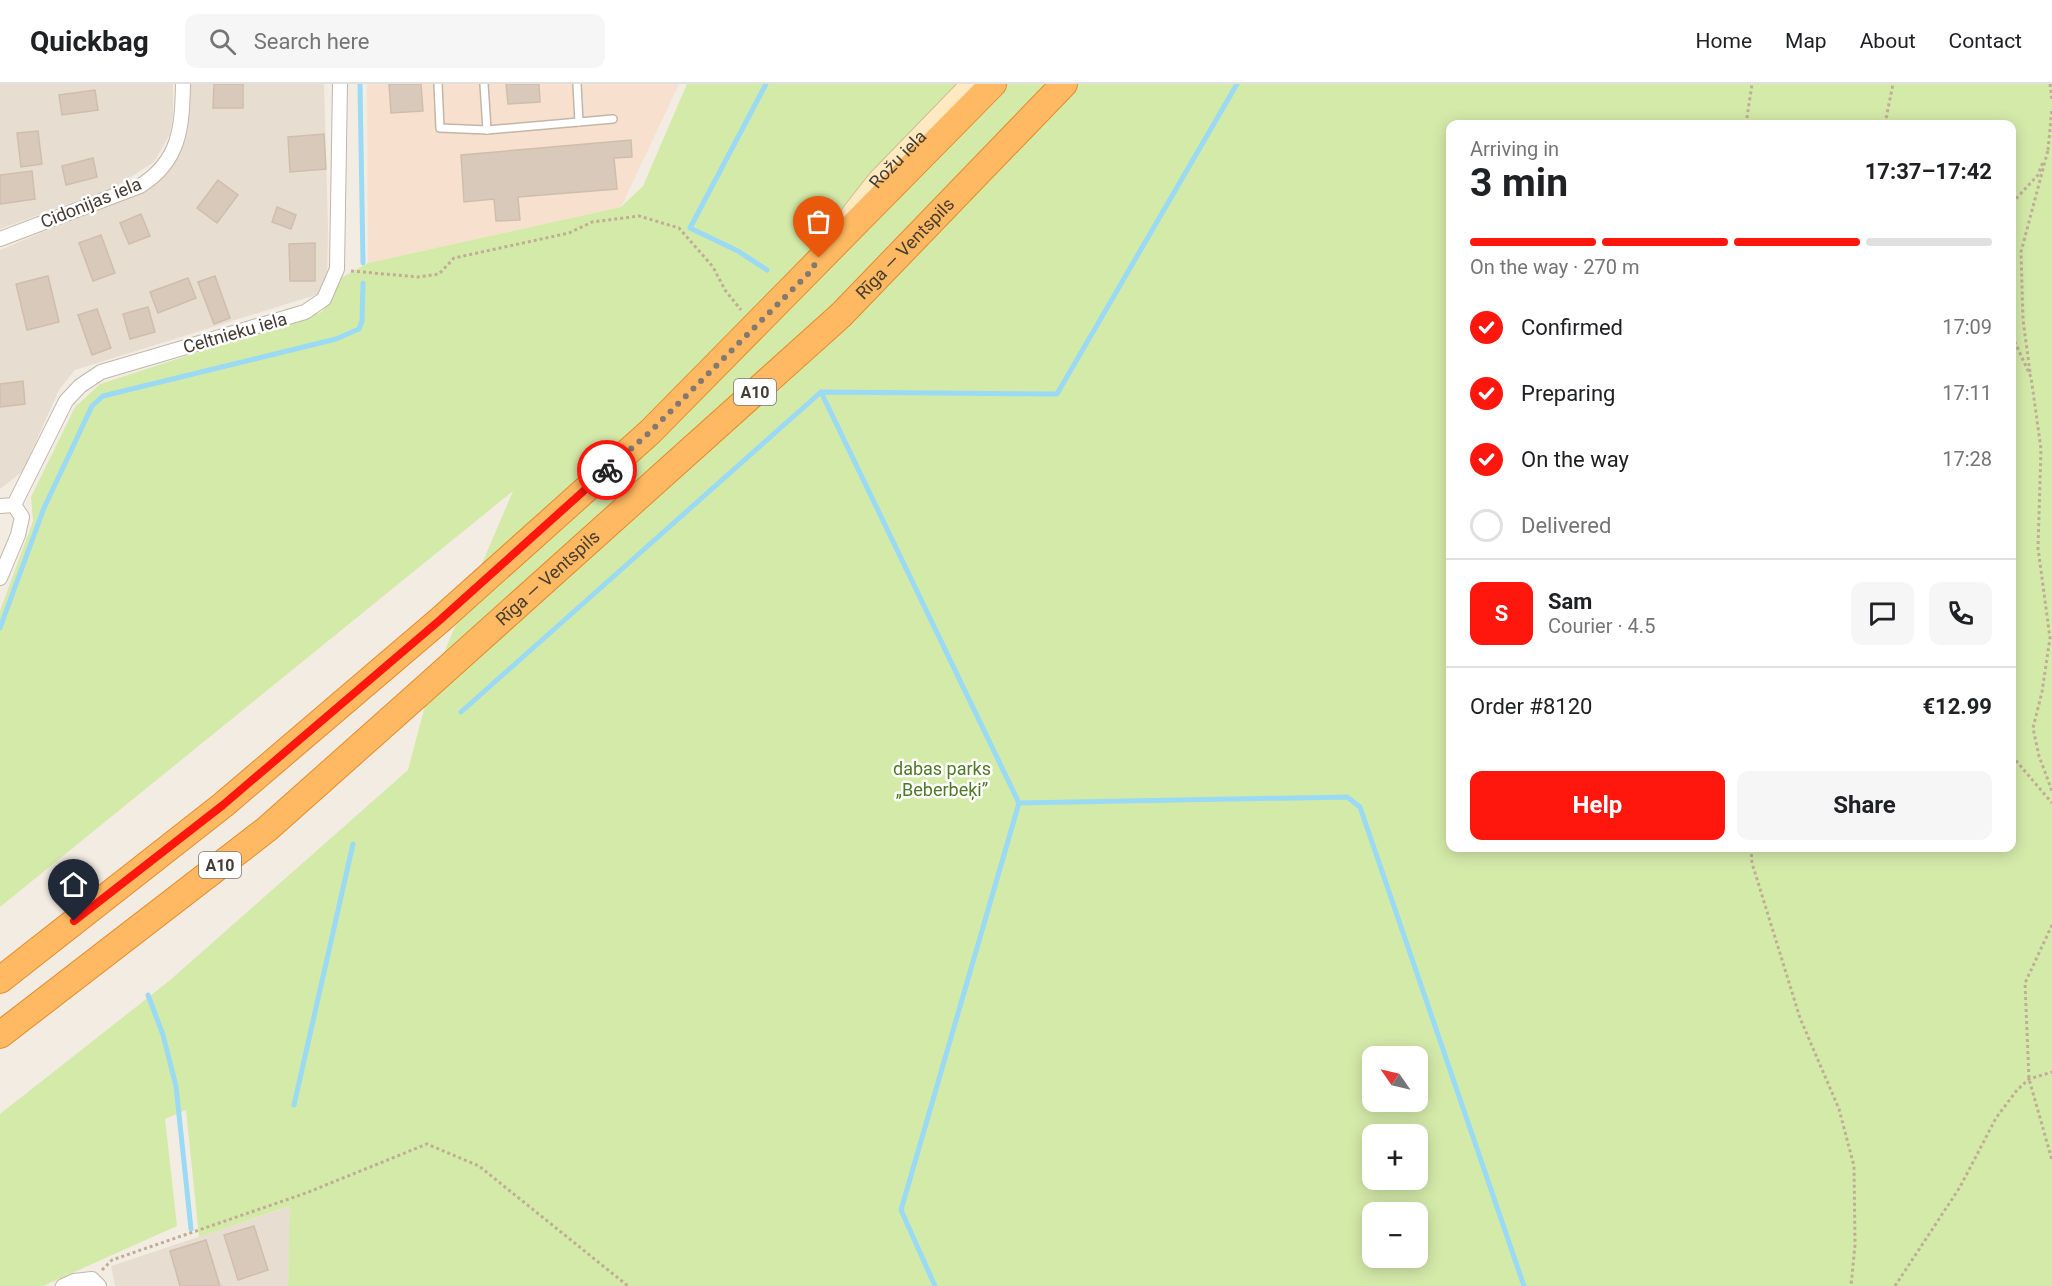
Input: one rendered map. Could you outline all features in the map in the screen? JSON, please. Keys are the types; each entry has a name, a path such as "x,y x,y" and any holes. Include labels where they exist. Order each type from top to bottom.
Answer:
{"highway":[{"name":"A10","path":"0,980 223,805 440,620 650,432 993,84"},
{"name":"Rīga — Ventspils","path":"0,1035 267,828 440,675 841,315 1064,84"}],"street":[{"name":"Cidonijas iela","path":"0,239 140,186 159,174 178,139 183,84"},
{"name":"Celtnieku iela","path":"7,505 66,401 80,386 101,372 304,312 324,299 337,269 340,84"},
{"name":"Rožu iela","path":"810,272 878,180 971,84"},
{"path":"0,578 18,535 22,517 7,505"},
{"path":"63,1286 74,1281 96,1283"}],"lane":[{"path":"438,84 440,128 487,130 613,119"},
{"path":"484,84 487,130"},
{"path":"577,84 579,122"}],"path":[{"path":"1747,120 1752,84"},
{"path":"1886,120 1893,84"},
{"path":"2050,84 2052,100"},
{"path":"2052,108 2048,150 2021,252 2023,320 2042,449 2038,548 2050,638 2042,692 2033,728 2039,756 2052,791"},
{"path":"2016,199 2038,175 2048,150"},
{"path":"337,269 418,277 439,274 454,258 569,233 592,222 639,216 679,228 713,267 725,290 754,328"},
{"path":"2016,345 2031,377"},
{"path":"2016,761 2052,803"},
{"path":"1751,852 1752,863 1800,1018 1839,1109 1854,1166 1855,1245 1851,1286"},
{"path":"2052,925 2025,983 2030,1079 2052,1160"},
{"path":"1895,1286 1960,1187 1996,1118 2017,1090 2030,1079 2052,1072"},
{"path":"96,1283 111,1260 306,1193 428,1144 479,1166 628,1286"}],"shaded area":[{"path":"0,84 173,84 173,115 170,134 154,162 115,187 0,229"},
{"path":"190,84 324,84 328,226 327,285 319,294 75,370 59,390 23,471 0,489 0,250 157,184 175,158"},
{"path":"367,84 679,84 621,207 368,263"},
{"path":"291,1206 288,1286 115,1286 111,1266"}],"green space":[{"name":"dabas parks „Beberbeķi”","path":"687,84 2052,84 2052,1286 288,1286 290,1206 199,1237 186,1110 165,1119 177,1226 43,1286 0,1286 0,1114 169,981 408,770 431,683 513,491 0,907 0,611 33,521 31,497 75,407 100,384 322,312 341,278 368,263 621,207 643,186"}],"building":[{"path":"214,84 243,84 243,108 213,108"},
{"path":"389,84 421,84 423,111 391,113"},
{"path":"506,84 539,84 540,102 508,104"},
{"path":"95,90 98,110 62,115 59,95"},
{"path":"38,131 42,164 21,167 17,133"},
{"path":"324,134 326,169 290,172 288,137"},
{"path":"631,140 632,157 614,158 617,189 518,197 520,220 496,221 494,199 464,202 461,155"},
{"path":"93,158 97,177 66,185 62,166"},
{"path":"32,171 35,199 0,204 0,175"},
{"path":"218,180 238,195 217,223 197,208"},
{"path":"277,207 296,215 291,229 272,222"},
{"path":"141,214 150,236 129,244 120,223"},
{"path":"101,235 115,273 93,281 79,243"},
{"path":"315,243 315,281 290,281 289,244"},
{"path":"48,276 59,322 27,330 16,284"},
{"path":"215,276 230,318 214,324 198,282"},
{"path":"188,278 196,298 158,313 150,292"},
{"path":"148,307 155,332 130,339 123,314"},
{"path":"97,309 111,348 92,355 78,315"},
{"path":"23,381 25,404 0,407 0,384"},
{"path":"254,1226 268,1270 238,1280 224,1235"},
{"path":"206,1240 220,1286 180,1286 170,1251"}],"waterway":[{"path":"360,84 363,263"},
{"path":"766,84 690,228 738,251 767,270"},
{"path":"461,712 821,392 1057,394 1237,84"},
{"path":"0,628 44,508 92,406 103,396 336,339 359,329 362,321 363,283"},
{"path":"821,392 1019,803 901,1210 935,1286"},
{"path":"1019,803 1347,797 1360,807 1524,1286"},
{"path":"294,1105 353,844"},
{"path":"148,995 163,1035 176,1086 191,1229"}],"way so far":[{"path":"607,470 650,432 810,272 819,258"}],"route":[{"path":"74,921 223,805 440,620 607,470"}]}
